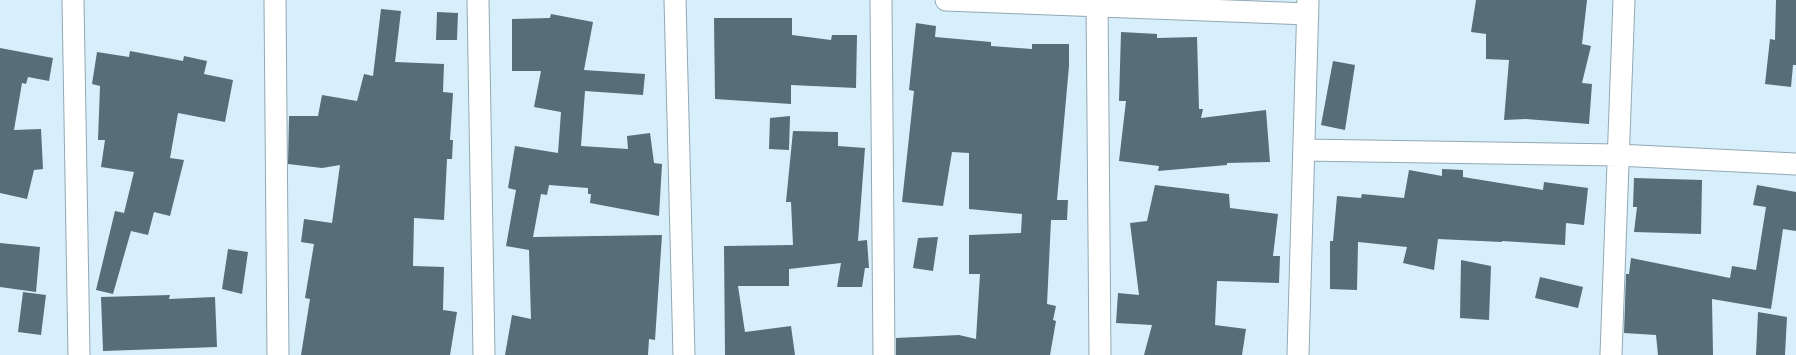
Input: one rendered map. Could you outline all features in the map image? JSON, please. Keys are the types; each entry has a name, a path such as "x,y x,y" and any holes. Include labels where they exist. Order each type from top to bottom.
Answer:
{"street":[{"path":"73,0 79,355"},
{"path":"275,0 278,355"},
{"path":"478,0 484,355"},
{"path":"675,0 684,355"},
{"path":"881,0 884,355"},
{"path":"946,0 1308,7 1298,355"},
{"path":"1611,355 1624,0"},
{"path":"1097,3 1100,355"},
{"path":"1304,150 1618,155 1796,164"}],"building":[{"path":"1476,0 1587,0 1582,44 1591,46 1582,83 1592,84 1589,124 1526,119 1504,120 1509,60 1486,59 1486,34 1471,32"},
{"path":"1776,0 1796,0 1796,65 1793,65 1791,87 1765,84 1770,39 1775,40"},
{"path":"381,9 401,11 395,62 444,64 443,92 453,93 450,140 453,140 452,159 447,159 444,220 414,218 413,266 444,267 443,310 457,312 450,355 301,355 310,299 305,298 314,244 301,242 304,219 332,223 340,165 322,168 288,164 289,116 318,116 322,95 357,101 364,74 373,76"},
{"path":"437,12 458,13 457,40 436,40"},
{"path":"551,14 593,22 584,70 645,74 643,95 585,91 581,146 628,149 627,136 650,133 654,163 662,164 659,216 590,203 591,194 588,194 588,188 549,185 547,195 541,194 533,237 662,235 655,340 649,339 648,355 505,355 512,315 531,319 529,250 506,246 516,190 508,188 515,146 558,153 561,112 534,107 541,71 512,71 512,19 550,18"},
{"path":"714,18 792,18 792,35 831,40 832,35 857,35 856,88 791,85 791,104 715,99"},
{"path":"916,23 936,26 935,37 991,42 991,46 1032,49 1032,44 1069,44 1069,66 1057,200 1068,200 1067,220 1051,220 1047,304 1056,306 1053,320 1056,321 1050,355 896,355 896,338 959,335 976,339 980,274 969,274 969,235 1021,233 1022,214 969,209 969,153 952,152 943,206 902,202 914,91 909,90"},
{"path":"1121,32 1157,34 1157,38 1197,37 1199,109 1203,109 1201,118 1266,110 1270,162 1227,163 1227,165 1158,171 1159,166 1119,161 1126,101 1119,101"},
{"path":"0,48 53,58 49,81 28,77 26,84 22,83 14,130 41,129 43,169 34,170 27,199 0,193"},
{"path":"130,51 183,61 184,56 207,61 204,74 233,80 225,122 178,113 170,158 184,160 170,216 154,212 148,235 131,231 113,294 96,290 115,211 124,213 134,172 101,167 105,140 98,140 100,86 92,84 97,52 129,57"},
{"path":"1333,61 1355,65 1345,130 1321,125"},
{"path":"790,116 789,150 769,149 770,118"},
{"path":"793,131 838,132 838,146 865,148 858,241 867,240 869,268 865,268 862,287 837,287 841,263 789,269 789,286 738,286 745,332 791,326 795,355 725,355 724,246 793,245 791,202 786,202"},
{"path":"1442,169 1463,170 1463,177 1543,190 1544,182 1588,188 1584,225 1566,223 1565,245 1438,239 1434,270 1403,263 1407,247 1358,242 1357,290 1330,289 1330,241 1333,241 1337,196 1361,198 1362,194 1404,198 1409,170 1442,176"},
{"path":"1634,178 1702,180 1701,234 1634,232 1637,207 1633,207"},
{"path":"1155,185 1229,194 1230,208 1278,214 1273,256 1280,256 1279,283 1217,281 1215,325 1246,329 1242,355 1144,355 1152,325 1116,323 1118,293 1139,295 1130,223 1147,221"},
{"path":"1757,185 1796,192 1796,231 1783,229 1771,309 1712,299 1713,355 1658,355 1656,335 1624,333 1626,274 1629,274 1631,258 1730,278 1732,266 1756,270 1766,207 1753,205"},
{"path":"938,237 933,271 913,268 918,238"},
{"path":"0,243 40,247 36,292 0,287"},
{"path":"228,249 248,252 242,294 222,289"},
{"path":"1461,260 1491,266 1489,320 1460,318"},
{"path":"1540,277 1583,287 1578,308 1535,298"},
{"path":"23,292 46,295 41,335 18,332"},
{"path":"170,295 169,299 215,297 217,347 103,351 101,297"},
{"path":"1758,312 1787,317 1785,355 1756,355"}]}
